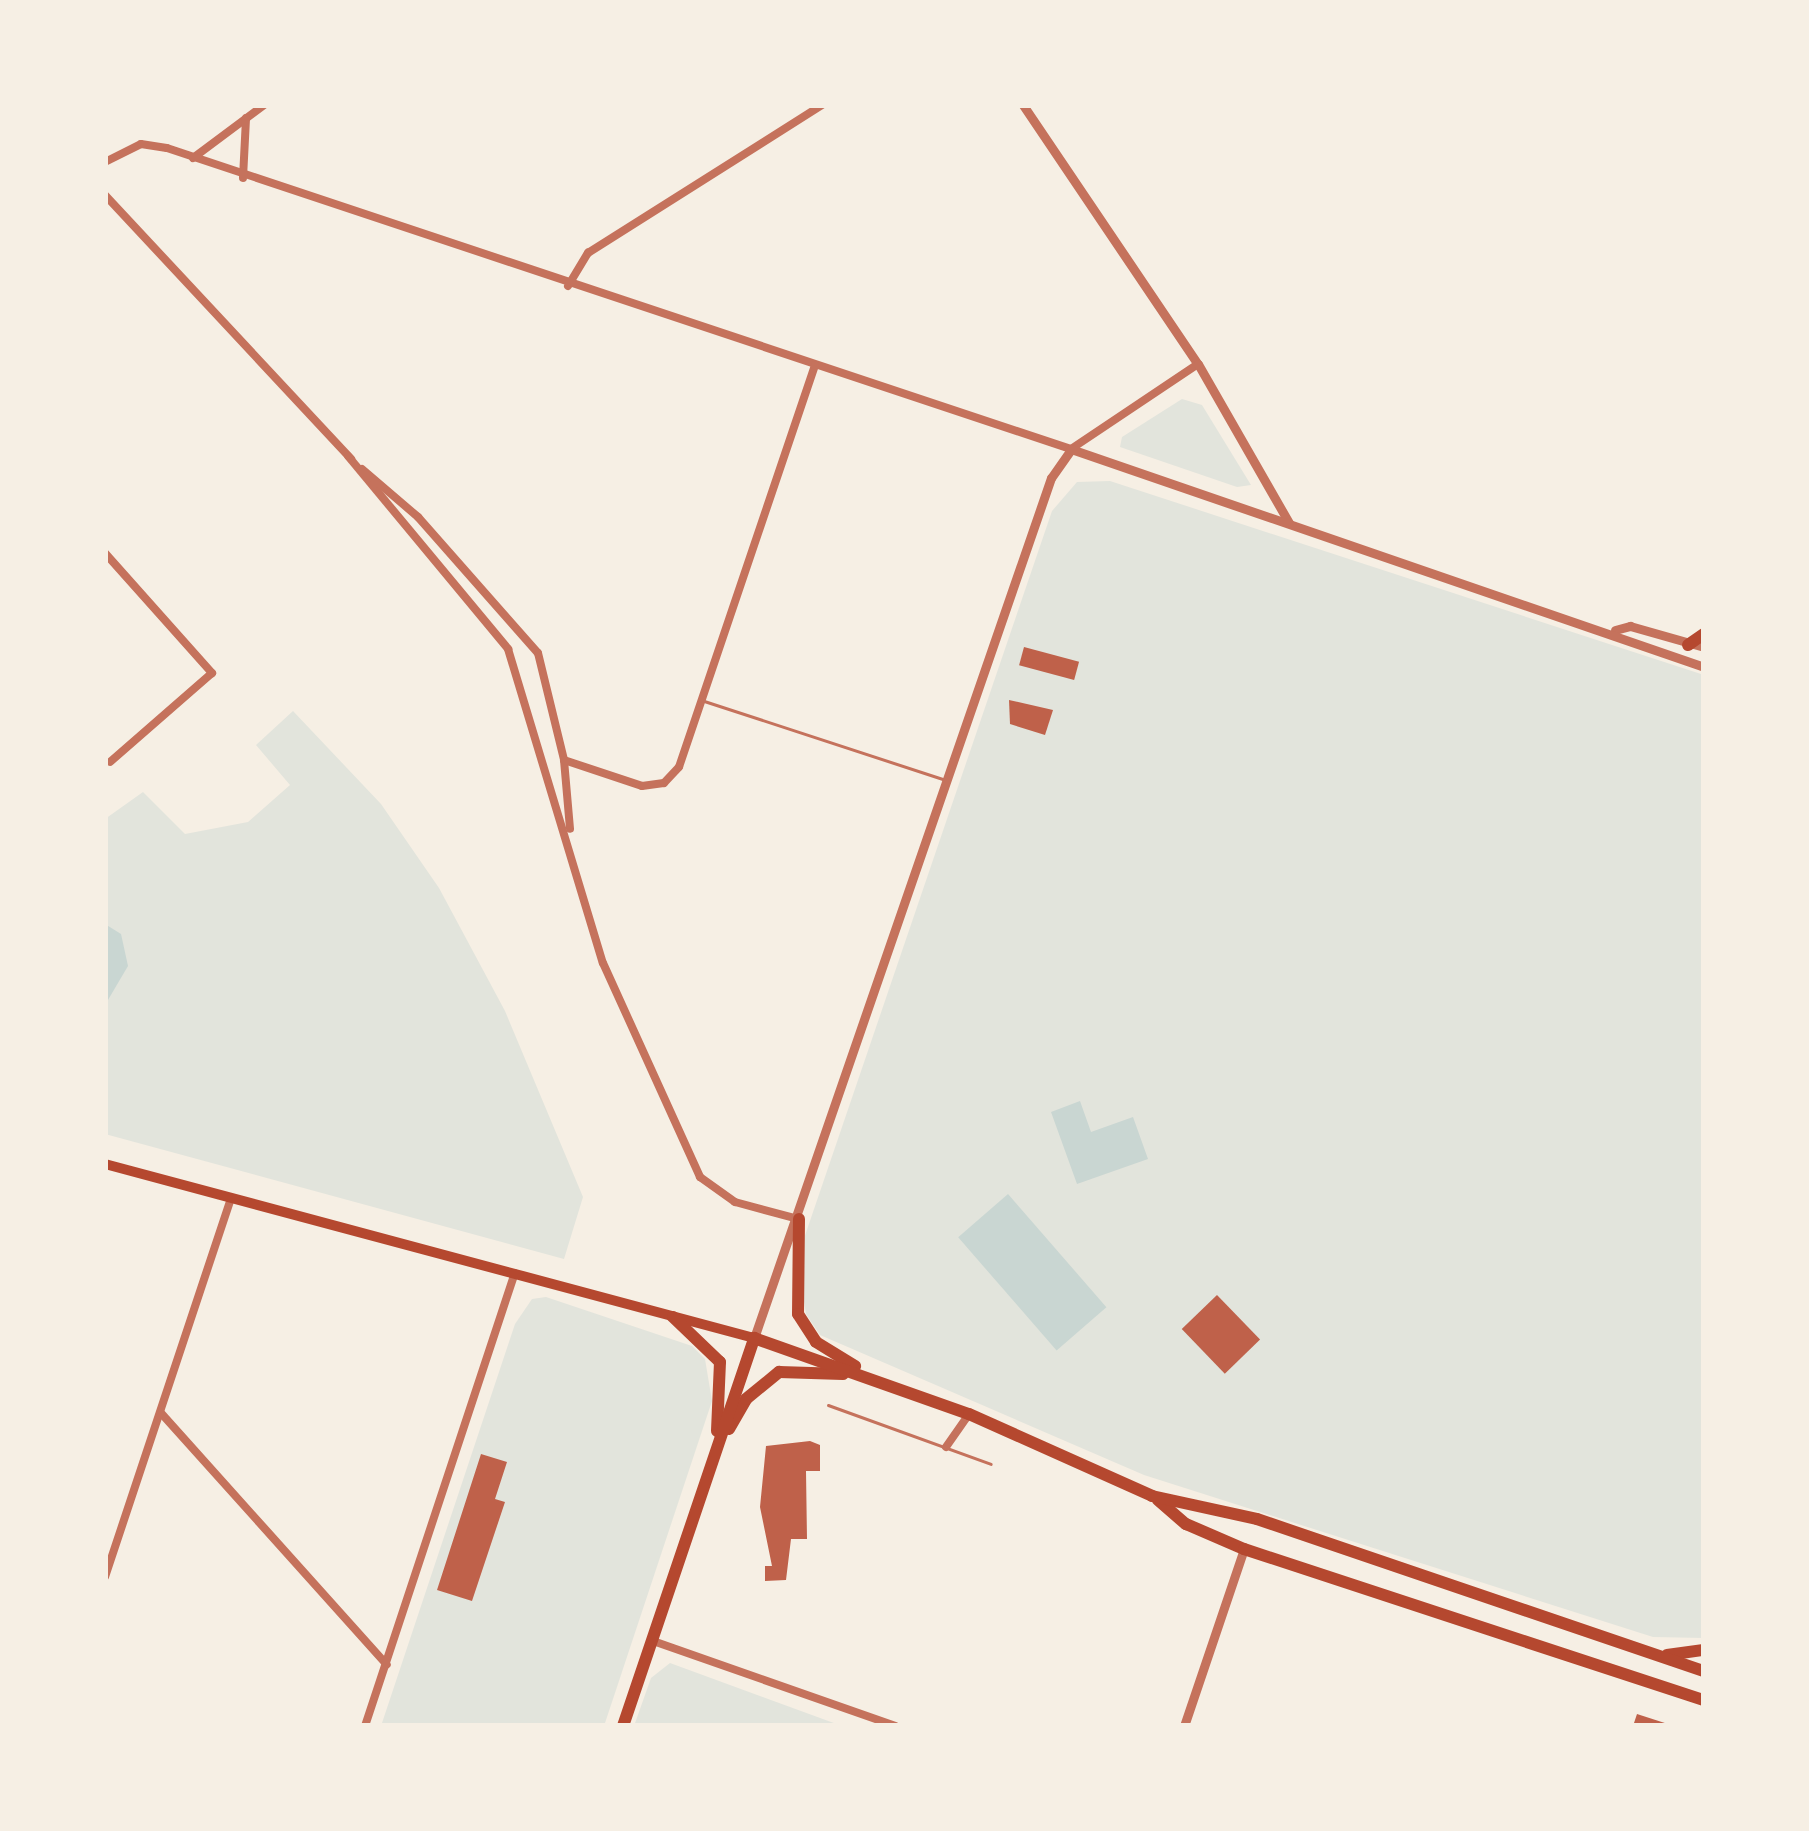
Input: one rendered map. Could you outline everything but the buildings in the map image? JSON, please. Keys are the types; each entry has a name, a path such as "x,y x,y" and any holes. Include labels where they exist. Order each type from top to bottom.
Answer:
{"main road":[{"path":"1688,645 1704,634"},
{"path":"105,1164 754,1338 969,1414 1152,1496 1257,1519 1704,1671"},
{"path":"799,1219 794,1284 804,1330 877,1378"},
{"path":"673,1317 719,1362 716,1450"},
{"path":"623,1726 754,1338"},
{"path":"716,1450 746,1400 779,1372 877,1378"},
{"path":"1152,1496 1186,1523 1244,1549 1704,1700"},
{"path":"1660,1656 1704,1650"}],"street":[{"path":"193,158 264,105"},
{"path":"568,286 588,254 822,105"},
{"path":"1023,105 1198,364 1288,523"},
{"path":"243,178 246,116"},
{"path":"105,162 141,144 193,158 1615,630 1626,642 1704,667"},
{"path":"105,195 348,456 508,650 572,848 603,963 700,1177 735,1202 799,1219"},
{"path":"754,1338 799,1219 1051,478 1072,449 1198,364"},
{"path":"564,760 642,786 664,783 680,767 815,365"},
{"path":"348,456 418,517 532,642 564,760 572,848"},
{"path":"105,554 212,673 110,762"},
{"path":"1615,630 1630,626 1704,646"},
{"path":"105,1577 231,1198"},
{"path":"365,1726 515,1272"},
{"path":"160,1412 387,1664"},
{"path":"946,1447 969,1414"},
{"path":"1184,1726 1244,1549"},
{"path":"653,1641 896,1726"}],"lane":[{"path":"703,701 946,780"},
{"path":"828,1405 991,1464"}],"shaded area":[{"path":"1182,399 1202,405 1251,485 1237,487 1120,447 1122,437"},
{"path":"1110,481 1704,675 1704,1638 1653,1637 1144,1475 820,1335 806,1314 797,1259 1052,511 1077,482"},
{"path":"293,711 381,804 439,888 505,1011 583,1197 564,1259 105,1134 105,819 143,792 185,834 248,822 290,785 256,745"},
{"path":"105,924 121,934 128,966 105,1005"},
{"path":"1080,1101 1091,1132 1133,1117 1148,1159 1077,1184 1051,1112"},
{"path":"1008,1194 1106,1307 1057,1351 958,1237"},
{"path":"546,1297 692,1346 705,1359 712,1401 604,1726 381,1726 515,1324 532,1299"},
{"path":"670,1663 842,1726 634,1726 651,1678"}]}
